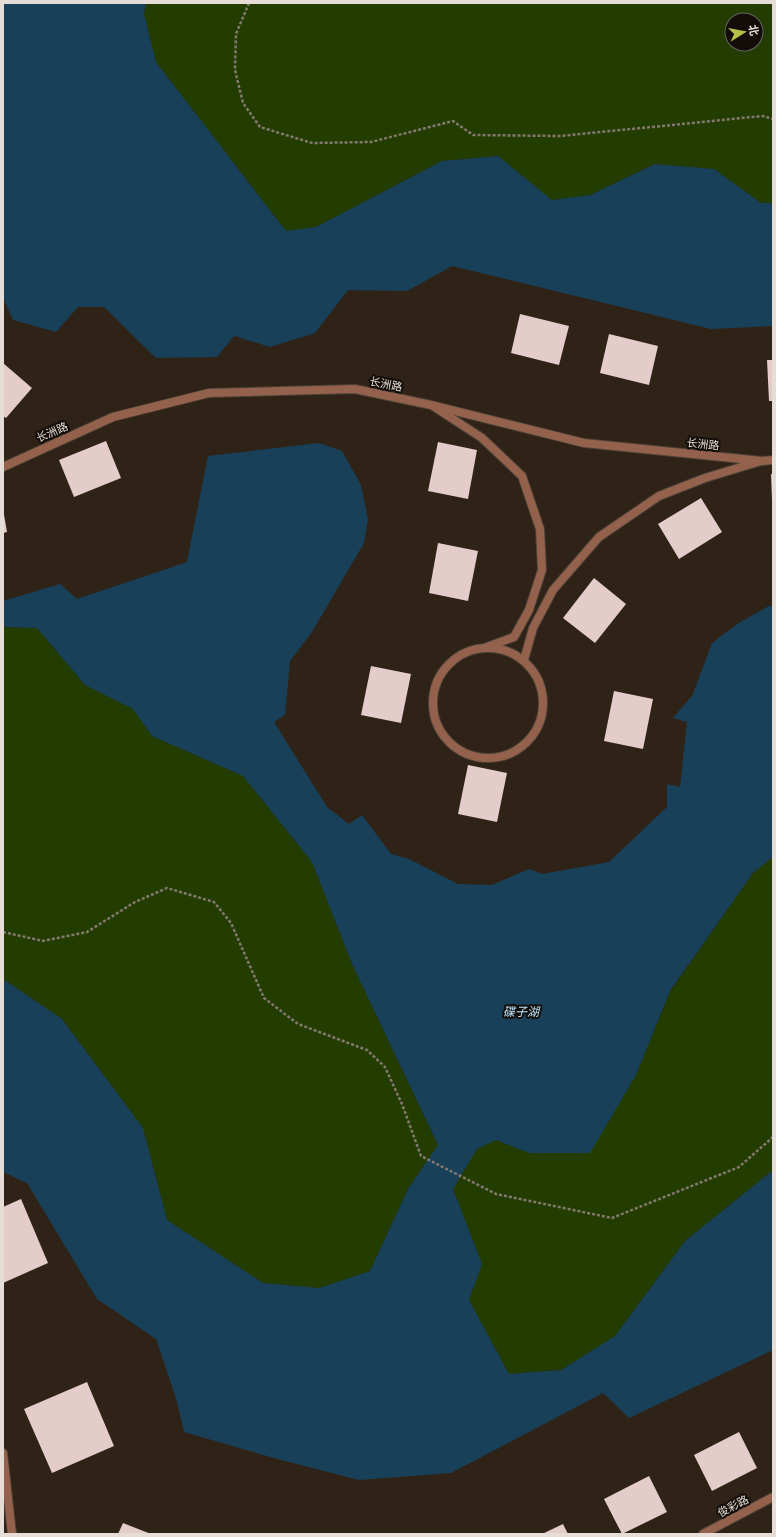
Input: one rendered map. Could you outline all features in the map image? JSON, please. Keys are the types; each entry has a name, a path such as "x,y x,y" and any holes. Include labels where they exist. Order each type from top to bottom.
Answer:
{"street":[{"name":"长洲路","path":"3,466 114,417 208,393 355,390 430,405 584,443 762,461 773,460"},
{"path":"430,405 482,438 522,476 540,529 542,570 529,610 514,637 457,656 447,665 437,681 433,692 433,711 436,724 451,746 469,756 497,759 515,753 524,747 537,732 542,715 541,687 532,670 524,660 506,650 486,647"},
{"path":"524,660 533,628 553,590 599,537 659,496 705,478 762,461"},
{"path":"3,1453 12,1534"},
{"name":"俊彩路","path":"703,1534 773,1497"}],"path":[{"path":"249,3 236,34 235,70 243,103 260,127 312,143 371,142 453,122 473,135 560,136 763,116 773,119"},
{"path":"3,932 43,940 87,932 135,902 167,888 214,902 231,923 264,998 298,1024 367,1050 385,1067 402,1104 421,1156 496,1194 612,1218 739,1167 773,1137"}],"green space":[{"path":"146,3 773,3 773,203 761,203 714,169 655,164 590,195 551,200 498,156 442,161 316,227 286,231 156,62 144,14"},
{"path":"3,627 37,628 85,685 133,709 152,736 243,776 312,862 352,964 438,1145 408,1189 370,1271 319,1288 263,1283 167,1220 143,1128 62,1019 3,979"},
{"path":"773,857 773,1170 685,1241 615,1336 561,1370 509,1374 469,1300 482,1264 453,1189 477,1149 496,1140 529,1153 636,1075 670,992 753,873"}],"water":[{"path":"3,3 146,3 144,14 156,62 286,231 316,227 442,161 498,156 552,200 590,195 655,164 714,169 761,203 773,203 773,326 711,329 452,266 407,291 348,290 315,333 270,347 234,336 217,357 156,358 104,307 78,307 56,332 13,320 3,298"},
{"name":"碟子湖","path":"319,443 342,451 361,485 368,519 364,543 312,632 290,661 285,715 274,722 327,807 349,824 362,815 391,854 409,859 458,884 492,885 529,869 542,874 609,862 667,807 667,784 680,787 687,722 673,718 692,696 712,643 737,624 769,606 773,606 773,857 753,873 670,991 636,1075 590,1153 529,1153 496,1140 477,1149 453,1189 482,1264 469,1300 509,1374 561,1370 615,1336 685,1241 773,1170 773,1350 629,1418 603,1393 451,1473 359,1480 281,1460 184,1432 176,1398 156,1339 97,1299 27,1183 3,1172 3,979 62,1019 143,1128 167,1220 263,1283 319,1288 370,1271 408,1189 438,1145 352,964 312,862 243,776 152,736 133,709 85,685 37,628 3,627 3,601 60,584 77,599 187,562 208,456"}],"building":[{"path":"520,314 569,326 559,365 511,353"},
{"path":"609,334 658,346 649,385 600,373"},
{"path":"767,360 773,360 773,401 769,401"},
{"path":"3,363 32,388 6,418 3,416"},
{"path":"106,441 121,478 74,497 59,460"},
{"path":"438,442 477,450 468,499 428,491"},
{"path":"771,474 773,474 773,500 772,500"},
{"path":"701,498 722,532 679,559 658,524"},
{"path":"3,509 7,532 3,533"},
{"path":"438,543 478,551 468,601 429,593"},
{"path":"594,578 626,604 595,643 563,618"},
{"path":"371,666 411,674 401,723 361,715"},
{"path":"614,691 653,699 643,749 604,741"},
{"path":"468,765 507,773 497,822 458,814"},
{"path":"21,1199 48,1263 3,1283 3,1207"},
{"path":"87,1382 114,1446 52,1473 24,1409"},
{"path":"739,1432 757,1468 712,1491 694,1455"},
{"path":"649,1476 667,1512 622,1534 604,1499"},
{"path":"123,1523 151,1534 118,1534"},
{"path":"563,1524 568,1534 542,1534"}]}
